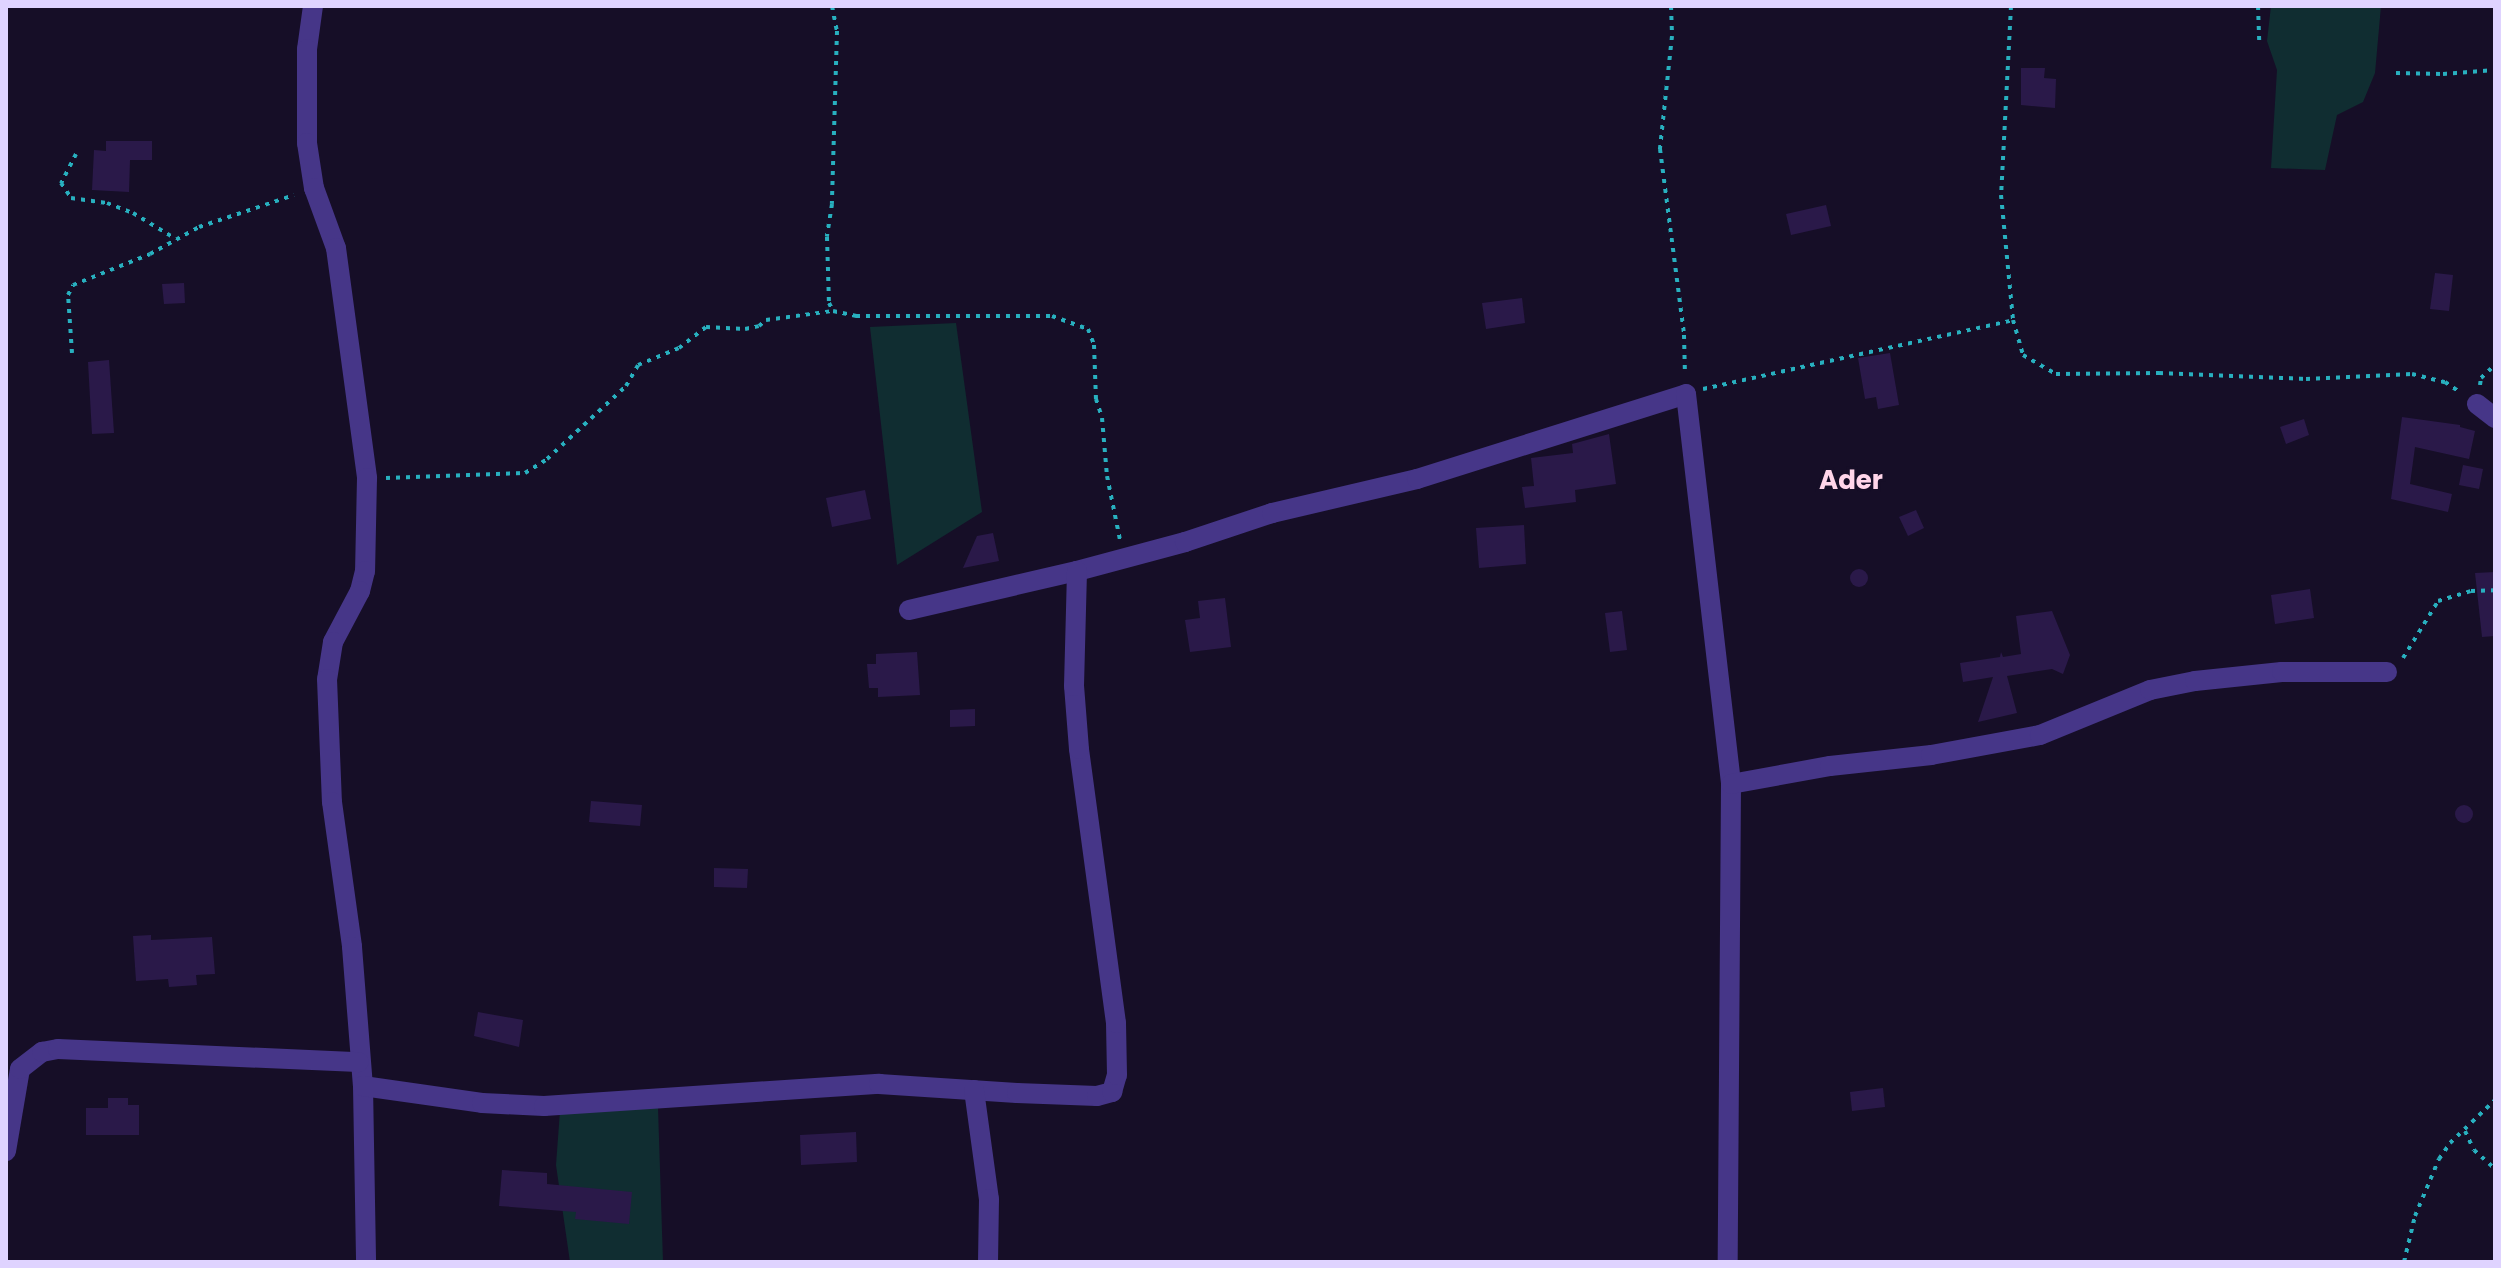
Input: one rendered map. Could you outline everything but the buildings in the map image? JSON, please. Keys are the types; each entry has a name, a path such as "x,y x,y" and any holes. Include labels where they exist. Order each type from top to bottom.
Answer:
{"street":[{"path":"313,6 307,49 307,143 314,188 336,248 367,478 365,571 360,591 333,642 327,679 332,802 352,947 363,1086 366,1262"},
{"path":"909,610 1077,571 1272,513 1417,479 1686,394 1731,784 1728,1262"},
{"path":"2477,404 2495,418"},
{"path":"363,1086 482,1103 544,1106 879,1084 1097,1096 1112,1092 1115,1086 1116,1023 1079,749 1074,686 1077,571"},
{"path":"1731,784 1830,766 1931,755 2040,735 2150,690 2195,681 2282,672 2387,672"},
{"path":"6,1151 20,1069 42,1052 58,1049 359,1062"},
{"path":"974,1090 989,1199 988,1262"}],"path":[{"path":"832,6 837,31 832,204 827,237 829,303 833,311"},
{"path":"1671,6 1672,36 1660,149 1684,335 1686,394 2013,320"},
{"path":"2011,6 2001,195 2013,320 2023,355 2056,374 2159,373 2306,379 2412,374 2445,382 2477,404"},
{"path":"2258,6 2259,41"},
{"path":"2396,73 2443,74 2495,70"},
{"path":"76,154 61,183 71,198 107,203 133,213 176,239"},
{"path":"72,353 69,289 86,276 150,254 176,239 314,188"},
{"path":"367,478 525,473 547,459 626,386 638,365 679,348 706,327 745,329 759,326 766,320 833,311 856,316 1052,316 1088,329 1094,345 1096,399 1102,418 1107,476 1119,526 1122,559"},
{"path":"2387,672 2407,654 2438,601 2471,591 2495,590"},
{"path":"2404,1262 2415,1216 2439,1159 2450,1143 2495,1100"},
{"path":"2465,1131 2474,1150 2495,1169"}],"green space":[{"path":"2271,6 2381,6 2375,73 2363,102 2337,115 2325,170 2271,168 2277,70 2267,41"},
{"path":"956,323 982,512 897,565 870,327"},
{"path":"658,1108 663,1262 570,1262 556,1165 560,1111"}],"district":[{"name":"Ader","path":"1851,481"}]}
